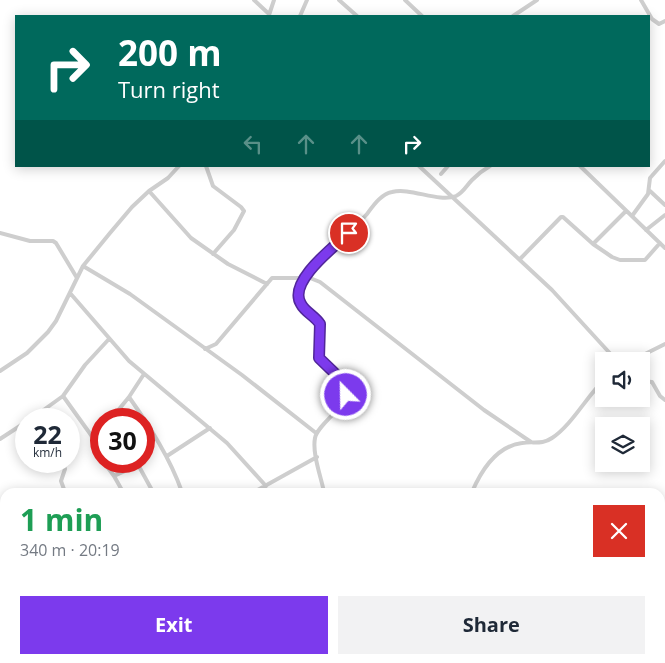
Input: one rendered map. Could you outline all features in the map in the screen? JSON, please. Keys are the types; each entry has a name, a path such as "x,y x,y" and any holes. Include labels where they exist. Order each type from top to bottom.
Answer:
{"street":[{"path":"254,0 269,15 274,0"},
{"path":"300,15 307,0"},
{"path":"339,0 356,15"},
{"path":"405,0 421,15"},
{"path":"514,15 537,0"},
{"path":"641,0 655,22 659,24 665,21"},
{"path":"665,160 648,182 650,191 665,205"},
{"path":"0,371 27,353 48,332 56,321 83,266 122,218 149,191 168,178 178,167"},
{"path":"206,167 213,186 242,206 244,211 234,230 213,254"},
{"path":"420,167 520,259 568,307 609,352"},
{"path":"441,174 447,167"},
{"path":"323,488 314,442 316,433 339,406 346,395 347,388 343,381 319,358 320,324 302,306 299,299 305,278 318,260 345,237 377,202 388,193 402,191 452,197 460,194 477,175 489,167"},
{"path":"581,167 665,248"},
{"path":"149,191 188,235 240,271 266,284"},
{"path":"632,216 650,191"},
{"path":"593,244 626,211"},
{"path":"646,230 665,215"},
{"path":"520,259 561,217 593,244 620,260 643,260 648,258 660,243"},
{"path":"0,233 30,241 52,241 56,243 77,278"},
{"path":"83,266 130,294 276,401 316,433"},
{"path":"205,349 216,344 272,278 310,278 320,282 478,405 531,442"},
{"path":"70,293 144,374 210,428 238,454 266,486"},
{"path":"46,408 63,396 86,365 110,339"},
{"path":"648,352 665,344"},
{"path":"120,408 144,374"},
{"path":"650,382 665,400"},
{"path":"474,488 489,462 510,447 520,443 541,443 556,435 595,390"},
{"path":"63,396 90,434"},
{"path":"129,397 167,456 180,488"},
{"path":"167,456 210,428"},
{"path":"0,439 15,429"},
{"path":"262,488 317,457"},
{"path":"63,473 61,481 64,488"},
{"path":"112,473 120,488"},
{"path":"114,476 119,473"},
{"path":"143,473 151,488"}],"route":[{"path":"346,395 346,384 319,358 320,324 302,306 299,294 305,278 311,269 322,256 349,233"}]}
